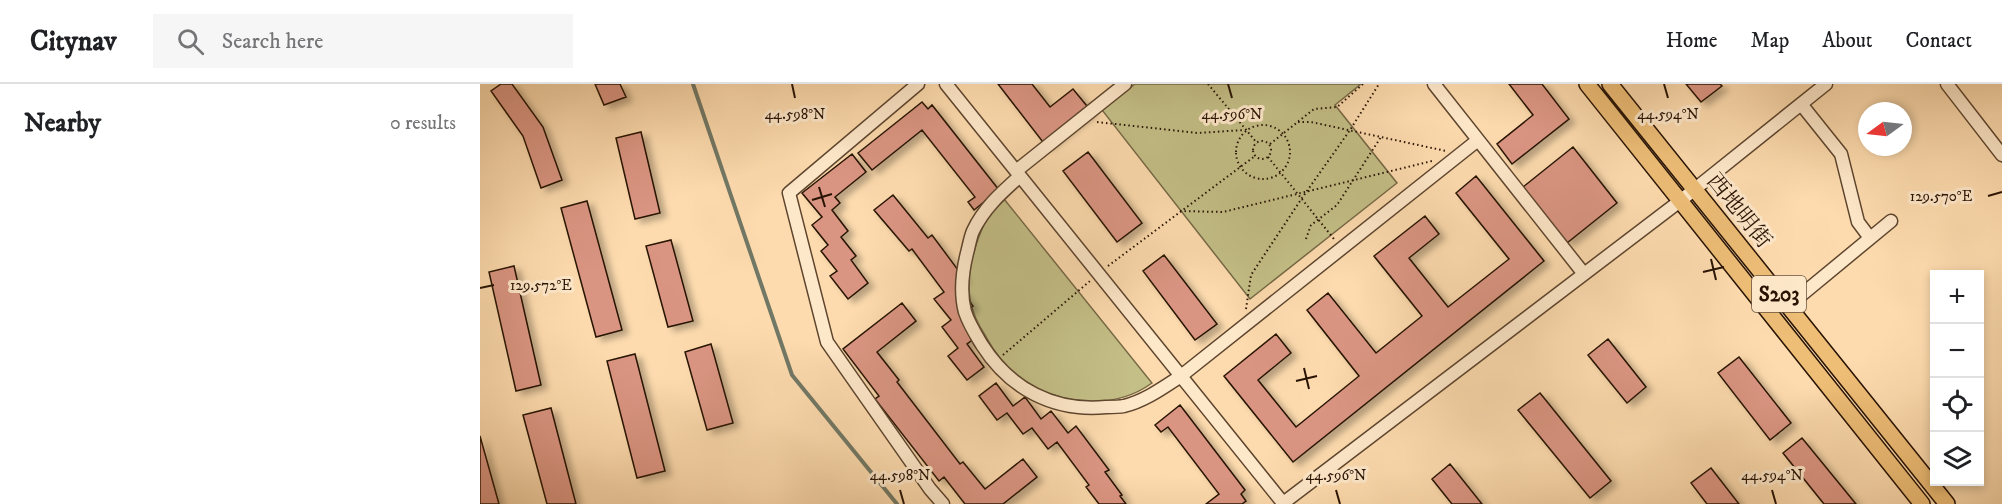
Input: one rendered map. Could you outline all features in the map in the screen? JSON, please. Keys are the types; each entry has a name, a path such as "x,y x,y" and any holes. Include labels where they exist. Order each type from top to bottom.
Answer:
{"main road":[{"name":"西地明街","path":"1587,84 1922,504"},
{"name":"西地明街","path":"1610,84 1947,504"}],"street":[{"path":"918,84 789,193 826,342 943,504"},
{"path":"946,84 1283,503 1680,201 1826,84"},
{"path":"1125,84 1018,173 983,213 972,234 961,286 965,313 994,363 1013,381 1063,406 1089,409 1124,406 1154,393 1181,376 1478,140"},
{"path":"1434,84 1584,274"},
{"path":"1947,84 2002,155"},
{"path":"1801,104 1841,154 1858,222 1870,238"},
{"path":"1788,306 1892,221"}],"path":[{"path":"1208,84 1257,142"},
{"path":"1270,144 1314,109 1337,107 1363,84"},
{"path":"1243,327 1251,275 1379,84"},
{"path":"1079,120 1198,133 1246,130"},
{"path":"1298,122 1311,122 1460,154"},
{"path":"1262,124 1271,126 1283,134 1289,146 1290,155 1281,172 1274,176 1257,178 1240,167 1236,146 1246,130 1262,124"},
{"path":"1306,239 1311,225 1337,205 1381,137"},
{"path":"1262,140 1270,144 1272,150 1268,157 1261,159 1255,156 1253,147 1257,142 1262,140"},
{"path":"1180,211 1223,212 1460,154"},
{"path":"994,363 1099,274 1255,156"},
{"path":"1268,157 1341,249"}],"shaded area":[{"path":"1135,84 1361,84 1335,105 1397,183 1250,299 1102,110"},
{"path":"1004,199 1152,383 1121,398 1104,401 1070,399 1037,388 1017,375 1002,360 976,319 971,304 969,285 972,258 981,232 990,214"}],"building":[{"path":"501,84 512,84 543,127 562,180 541,188 523,136 491,91"},
{"path":"595,84 620,84 626,97 604,105"},
{"path":"998,84 1032,84 1050,107 1073,89 1091,111 1046,146"},
{"path":"1509,84 1542,84 1569,119 1512,164 1497,144 1533,115"},
{"path":"1686,84 1720,84 1722,86 1701,102"},
{"path":"922,102 928,109 932,105 999,190 974,210 968,202 975,197 922,130 872,170 858,153"},
{"path":"641,132 660,213 635,219 616,138"},
{"path":"1573,147 1617,203 1567,243 1523,187"},
{"path":"1088,152 1142,223 1117,242 1063,171"},
{"path":"852,154 866,172 835,197 840,203 832,210 848,231 841,237 856,256 851,260 868,283 848,299 830,276 837,271 821,251 828,245 812,225 822,217 802,193"},
{"path":"1476,176 1544,261 1293,462 1224,376 1276,334 1291,353 1258,380 1296,427 1359,376 1307,310 1328,293 1376,353 1422,316 1374,256 1425,216 1439,234 1409,258 1448,307 1509,259 1456,193"},
{"path":"893,195 928,238 932,235 964,278 956,284 973,306 962,314 978,336 967,344 984,367 967,380 948,356 958,348 942,327 951,320 934,299 944,292 912,249 909,251 874,210"},
{"path":"587,201 622,330 596,337 561,208"},
{"path":"671,240 693,321 668,327 646,246"},
{"path":"1164,255 1217,324 1195,340 1143,271"},
{"path":"514,266 541,385 516,391 489,272"},
{"path":"902,303 916,321 877,352 960,464 963,462 985,489 1023,459 1037,477 1003,504 965,504 944,477 939,481 875,399 879,396 843,349"},
{"path":"1608,339 1646,387 1627,403 1588,355"},
{"path":"711,344 733,423 707,430 685,352"},
{"path":"635,354 665,471 637,478 607,361"},
{"path":"1739,357 1791,423 1770,440 1718,373"},
{"path":"996,383 1013,406 1025,397 1041,419 1051,411 1068,433 1076,426 1109,470 1105,472 1126,504 1099,504 1086,487 1089,485 1057,442 1048,449 1032,428 1023,434 1007,413 997,420 979,396"},
{"path":"1540,393 1611,481 1590,498 1518,410"},
{"path":"1180,405 1245,490 1241,494 1246,501 1242,504 1206,504 1219,494 1168,427 1161,432 1155,425"},
{"path":"551,408 576,504 547,504 523,415"},
{"path":"480,436 499,504 480,504"},
{"path":"1802,438 1856,504 1824,504 1783,453"},
{"path":"1450,464 1482,504 1452,504 1432,479"},
{"path":"1711,468 1739,504 1707,504 1691,483"}],"waterway":[{"path":"693,84 792,375 897,504"}]}
